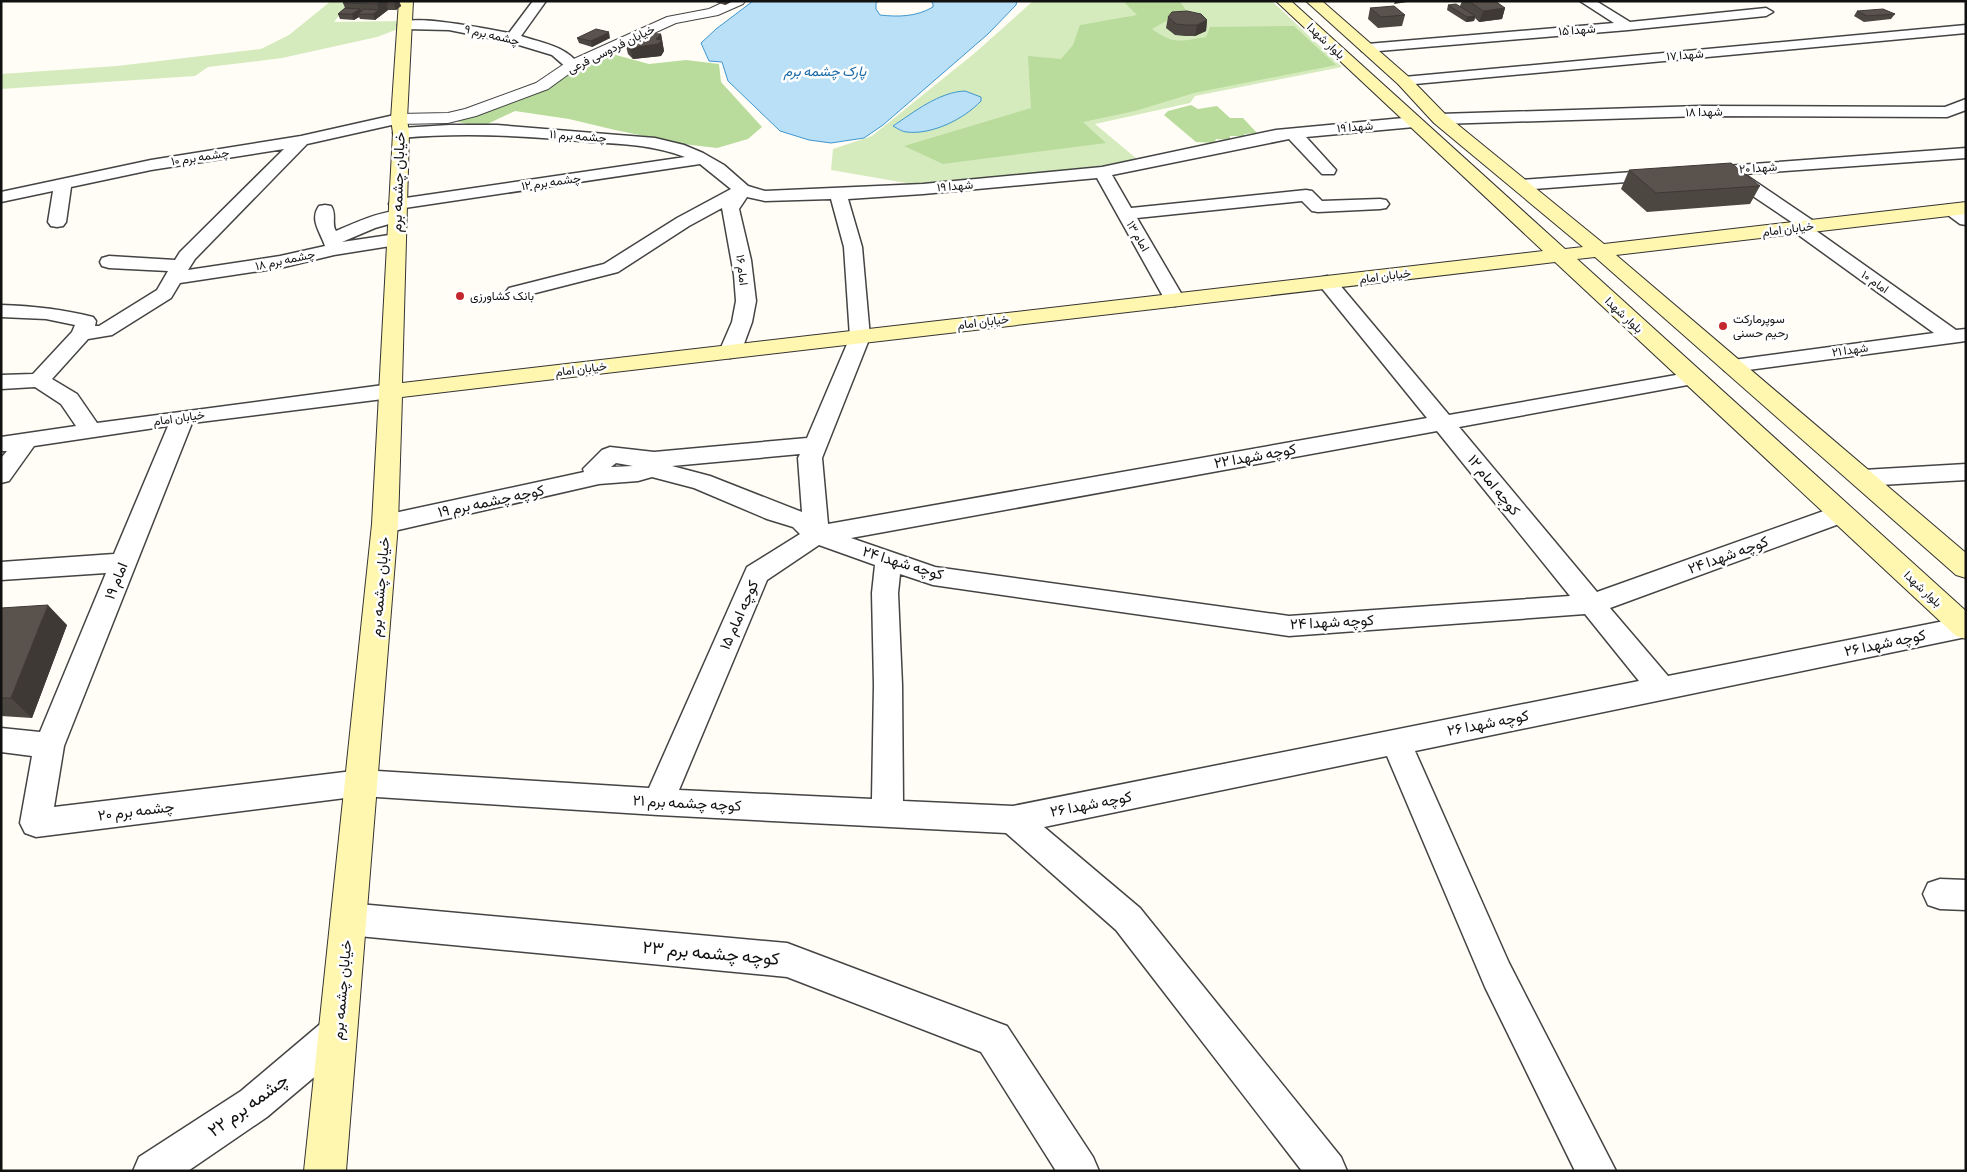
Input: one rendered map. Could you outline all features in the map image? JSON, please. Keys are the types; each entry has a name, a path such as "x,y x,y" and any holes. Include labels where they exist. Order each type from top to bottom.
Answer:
{"main road":[{"name":"خیابان چشمه برم","path":"327,1153 385,524 406,1"},
{"name":"بلوار شهدا","path":"1283,1 1965,627"},
{"name":"بلوار شهدا","path":"1313,1 1404,80 1440,119 1600,251 1966,568"},
{"path":"1310,26 1336,30 1342,26"},
{"name":"خیابان امام","path":"391,391 1804,227 1961,213"}],"street":[{"path":"512,38 540,1"},
{"name":"خیابان فردوسی فرعی","path":"400,126 470,113 542,86 572,65 672,20 713,12 738,1"},
{"path":"1586,1 1628,26"},
{"name":"شهدا ۱۵","path":"1367,48 1628,26 1766,12 1748,1"},
{"name":"چشمه برم ۹","path":"405,25 449,26 512,38 557,52 572,65"},
{"name":"شهدا ۱۷","path":"1404,80 1966,29"},
{"name":"شهدا ۱۸","path":"1440,119 1701,111 1947,112 1966,104"},
{"name":"شهدا ۱۹","path":"742,190 765,196 838,194 923,189 1102,172 1276,134 1414,122"},
{"name":"چشمه برم ۱۰","path":"1,197 151,165 301,141 352,128 400,126"},
{"name":"چشمه برم ۱۱","path":"400,126 425,130 503,131 654,142 677,148 703,159 726,174 742,190"},
{"path":"1292,133 1328,170"},
{"path":"82,334 105,331 164,294 187,256 301,141"},
{"name":"شهدا ۲۰","path":"1521,184 1966,153"},
{"name":"چشمه برم ۱۲","path":"333,244 398,210 703,159"},
{"name":"امام ۱۰","path":"1726,170 1959,335"},
{"name":"امام ۱۳","path":"1102,172 1175,300"},
{"path":"57,222 63,184"},
{"path":"516,292 611,268 682,222 742,190"},
{"name":"امام ۱۶","path":"730,352 745,311 739,246 730,209 742,190"},
{"path":"816,535 810,458 860,337 853,246 838,194"},
{"path":"1125,214 1306,195 1318,207 1380,204"},
{"path":"326,210 325,229 333,244"},
{"name":"چشمه برم ۱۸","path":"109,262 177,272 280,262 333,244 396,240"},
{"name":"کوچه امام ۱۲","path":"1328,282 1661,688"},
{"path":"1,311 46,313 86,321 82,334 39,380"},
{"name":"شهدا ۲۱","path":"1734,366 1959,335"},
{"name":"کوچه شهدا ۲۲","path":"816,535 1693,378"},
{"path":"1,382 39,380 69,399 91,430"},
{"name":"خیابان امام","path":"1,444 183,417 391,391"},
{"name":"امام ۱۹","path":"49,746 183,417"},
{"path":"1,476 27,440"},
{"path":"597,476 595,469 610,455 622,455 638,461 815,445"},
{"name":"کوچه چشمه برم ۱۹","path":"385,524 578,482 597,476 638,473 652,469 702,482 776,513 802,521 816,535"},
{"path":"1862,478 1966,472"},
{"name":"کوچه شهدا ۲۴","path":"816,535 933,576 1289,626 1592,604 1841,514"},
{"name":"کوچه امام ۱۵","path":"658,802 756,574 816,535"},
{"path":"887,813 888,685 885,593 888,560"},
{"path":"1,571 123,563"},
{"name":"کوچه شهدا ۲۶","path":"1013,820 1965,627"},
{"path":"1,740 49,746"},
{"path":"1396,742 1497,974 1596,1171"},
{"name":"چشمه برم ۲۰","path":"49,746 36,823 361,783"},
{"name":"کوچه چشمه برم ۲۱","path":"361,783 658,802 1013,820"},
{"path":"1013,820 1128,919 1327,1171"},
{"name":"کوچه چشمه برم ۲۳","path":"348,920 787,960 994,1039 1079,1171"},
{"name":"چشمه برم ۲۲","path":"153,1171 254,1104 338,1033"},
{"path":"311,1171 327,1153"}],"green space":[{"path":"331,1 351,1 334,22 398,21 398,29 377,37 282,58 208,67 195,76 1,89 1,74 117,66 261,49 289,35"},
{"path":"1033,1 1272,1 1342,67 1195,96 1190,103 1095,124 1137,159 1095,169 918,185 831,170 833,149 872,136 976,52"},
{"path":"1123,1 1180,1 1189,15 1168,20 1152,29 1172,40 1190,40 1206,37 1210,27 1294,26 1336,65 1194,93 1135,111 1083,122 1106,143 943,164 904,146 1031,108 1028,56 1061,59 1073,45 1080,25 1137,15"},
{"path":"605,52 649,64 686,60 719,64 721,82 762,127 748,139 717,148 683,144 569,119 515,111 481,127 450,120 494,109 558,82"},
{"path":"1191,105 1198,109 1217,106 1230,118 1243,118 1257,133 1244,134 1245,136 1230,136 1230,140 1216,139 1214,143 1196,142 1164,115 1168,111"}],"water":[{"name":"پارک چشمه برم","path":"753,1 879,1 876,3 876,9 880,15 893,16 914,14 927,10 933,7 931,1 1017,1 1016,5 988,34 883,125 864,138 831,143 809,140 780,131 728,81 722,62 709,61 701,43"},
{"path":"965,91 981,97 981,101 957,120 927,131 917,132 903,131 893,126 936,99 955,92"}],"building":[{"path":"345,1 381,1 377,4 343,3"},
{"path":"390,1 398,1 394,4 386,4"},
{"path":"1469,1 1495,1 1505,8 1483,11"},
{"path":"1456,4 1475,16 1467,17 1448,5"},
{"path":"1394,6 1405,15 1381,17 1370,8"},
{"path":"345,8 360,9 352,14 338,14"},
{"path":"364,9 379,10 373,14 358,14"},
{"path":"1883,9 1895,14 1867,16 1857,11"},
{"path":"1187,11 1201,14 1207,20 1197,25 1186,25 1176,24 1168,17 1172,12"},
{"path":"596,29 609,32 591,41 577,38"},
{"path":"637,33 661,34 656,39 662,40 658,44 630,48 625,42 633,39"},
{"path":"1731,163 1760,186 1656,193 1629,170"},
{"path":"48,605 11,698 1,698 1,608"}],"place":[{"name":"بانک کشاورزی","path":"460,296"},
{"name":"سوپرمارکت رحیم حسنی","path":"1723,326"}]}
